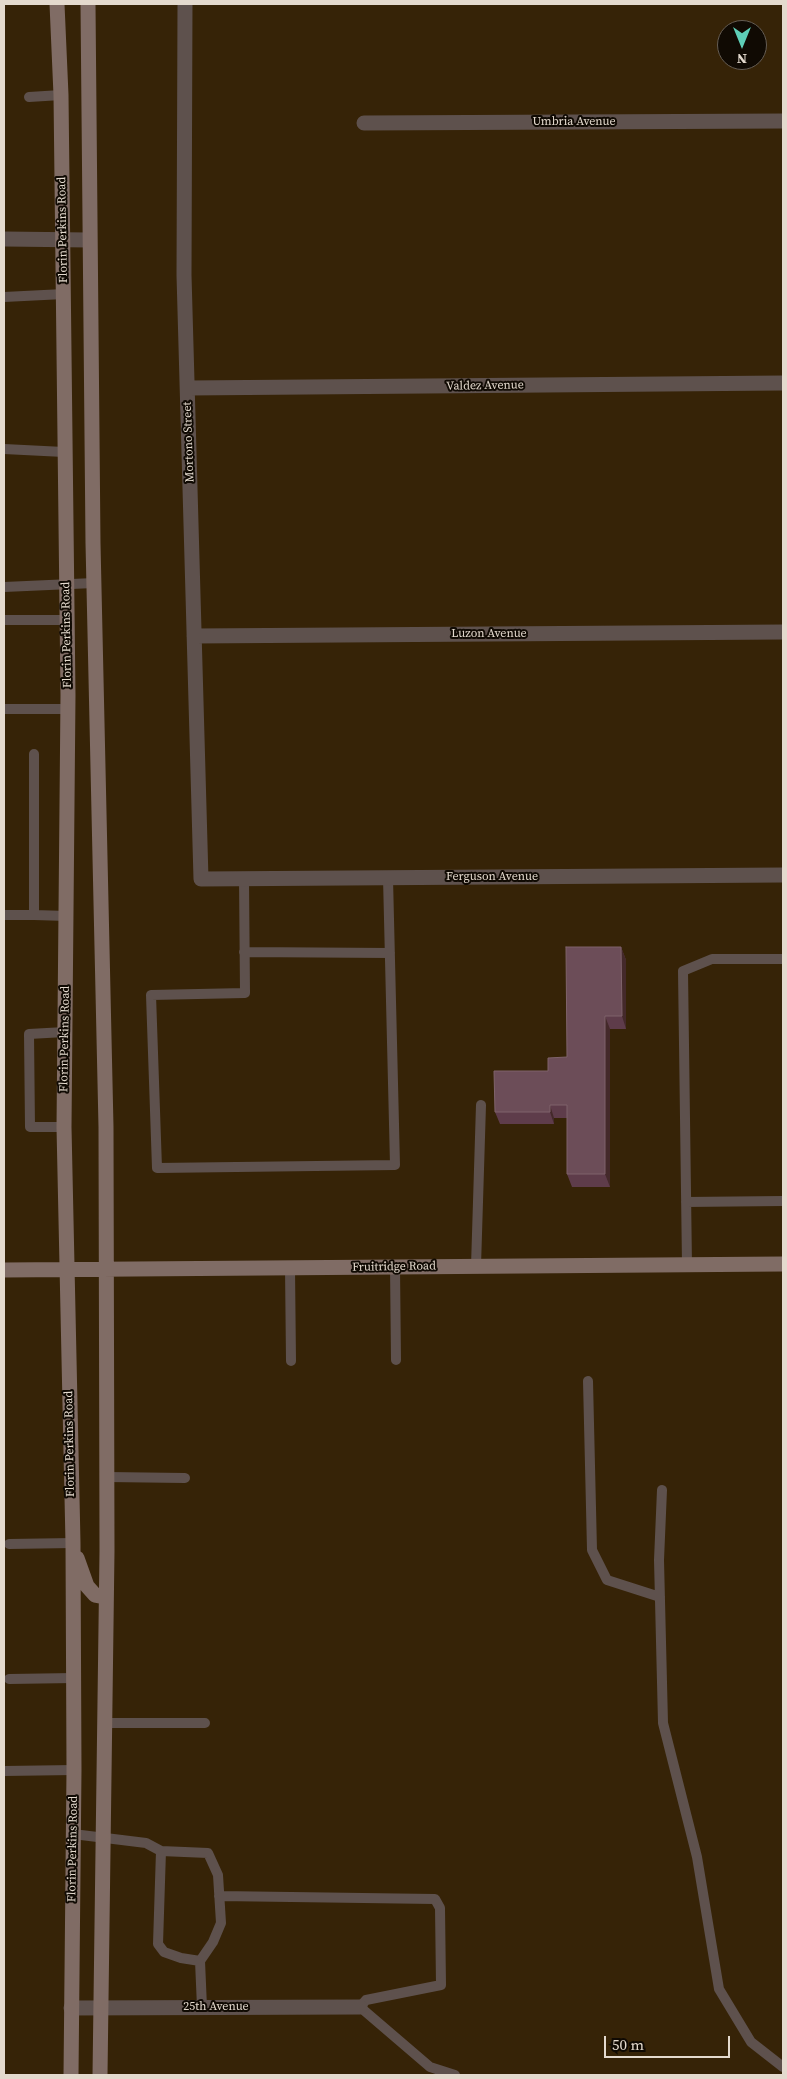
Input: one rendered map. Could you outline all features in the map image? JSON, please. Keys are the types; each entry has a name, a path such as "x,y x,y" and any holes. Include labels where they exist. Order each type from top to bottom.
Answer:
{"main road":[{"name":"Florin Perkins Road","path":"57,4 61,96 68,709 64,1127 74,1678 71,2075"},
{"name":"Florin Perkins Road","path":"88,4 89,240 94,583 104,1031 106,1269 107,1477 100,2075"},
{"name":"Fruitridge Road","path":"4,1270 783,1264"},
{"path":"73,1545 87,1586 95,1595 106,1597"}],"street":[{"name":"Mortono Street","path":"185,4 184,172 201,879"},
{"name":"Umbria Avenue","path":"364,123 783,121"},
{"path":"4,239 89,240"},
{"name":"Valdez Avenue","path":"188,388 783,383"},
{"name":"Luzon Avenue","path":"194,636 783,632"},
{"name":"Ferguson Avenue","path":"201,879 783,875"},
{"name":"25th Avenue","path":"71,2008 360,2007"}],"lane":[{"path":"29,97 61,96"},
{"path":"4,297 64,294"},
{"path":"4,449 64,452"},
{"path":"4,587 94,583"},
{"path":"4,620 67,620"},
{"path":"4,709 68,709"},
{"path":"34,754 34,915"},
{"path":"244,879 245,993 151,996 157,1168 395,1165 388,878"},
{"path":"4,915 67,916"},
{"path":"244,952 390,954"},
{"path":"687,1265 683,971 712,958 783,959"},
{"path":"64,1127 30,1127 29,1034 65,1032"},
{"path":"476,1266 481,1105"},
{"path":"686,1202 783,1200"},
{"path":"395,1267 396,1360"},
{"path":"290,1268 291,1361"},
{"path":"588,1380 592,1550 607,1580 660,1597"},
{"path":"107,1477 185,1478"},
{"path":"662,1490 660,1597 663,1722 697,1857 719,1990 751,2042 783,2067"},
{"path":"9,1544 73,1545"},
{"path":"9,1679 74,1678"},
{"path":"103,1723 205,1723"},
{"path":"4,1771 74,1770"},
{"path":"73,1834 102,1836 146,1843 161,1851 208,1853 218,1875 221,1923 213,1942 200,1961 202,2007"},
{"path":"161,1851 158,1944 164,1952 181,1958 200,1961"},
{"path":"219,1896 434,1898 440,1908 441,1985 366,2000 360,2007 430,2067 455,2075"}],"shaded area":[{"path":"4,4 783,4 783,2075 4,2075"}],"building":[{"path":"566,947 621,947 622,1016 605,1016 605,1174 567,1174 567,1105 550,1105 550,1112 495,1112 494,1071 548,1071 548,1058 567,1057"}]}
